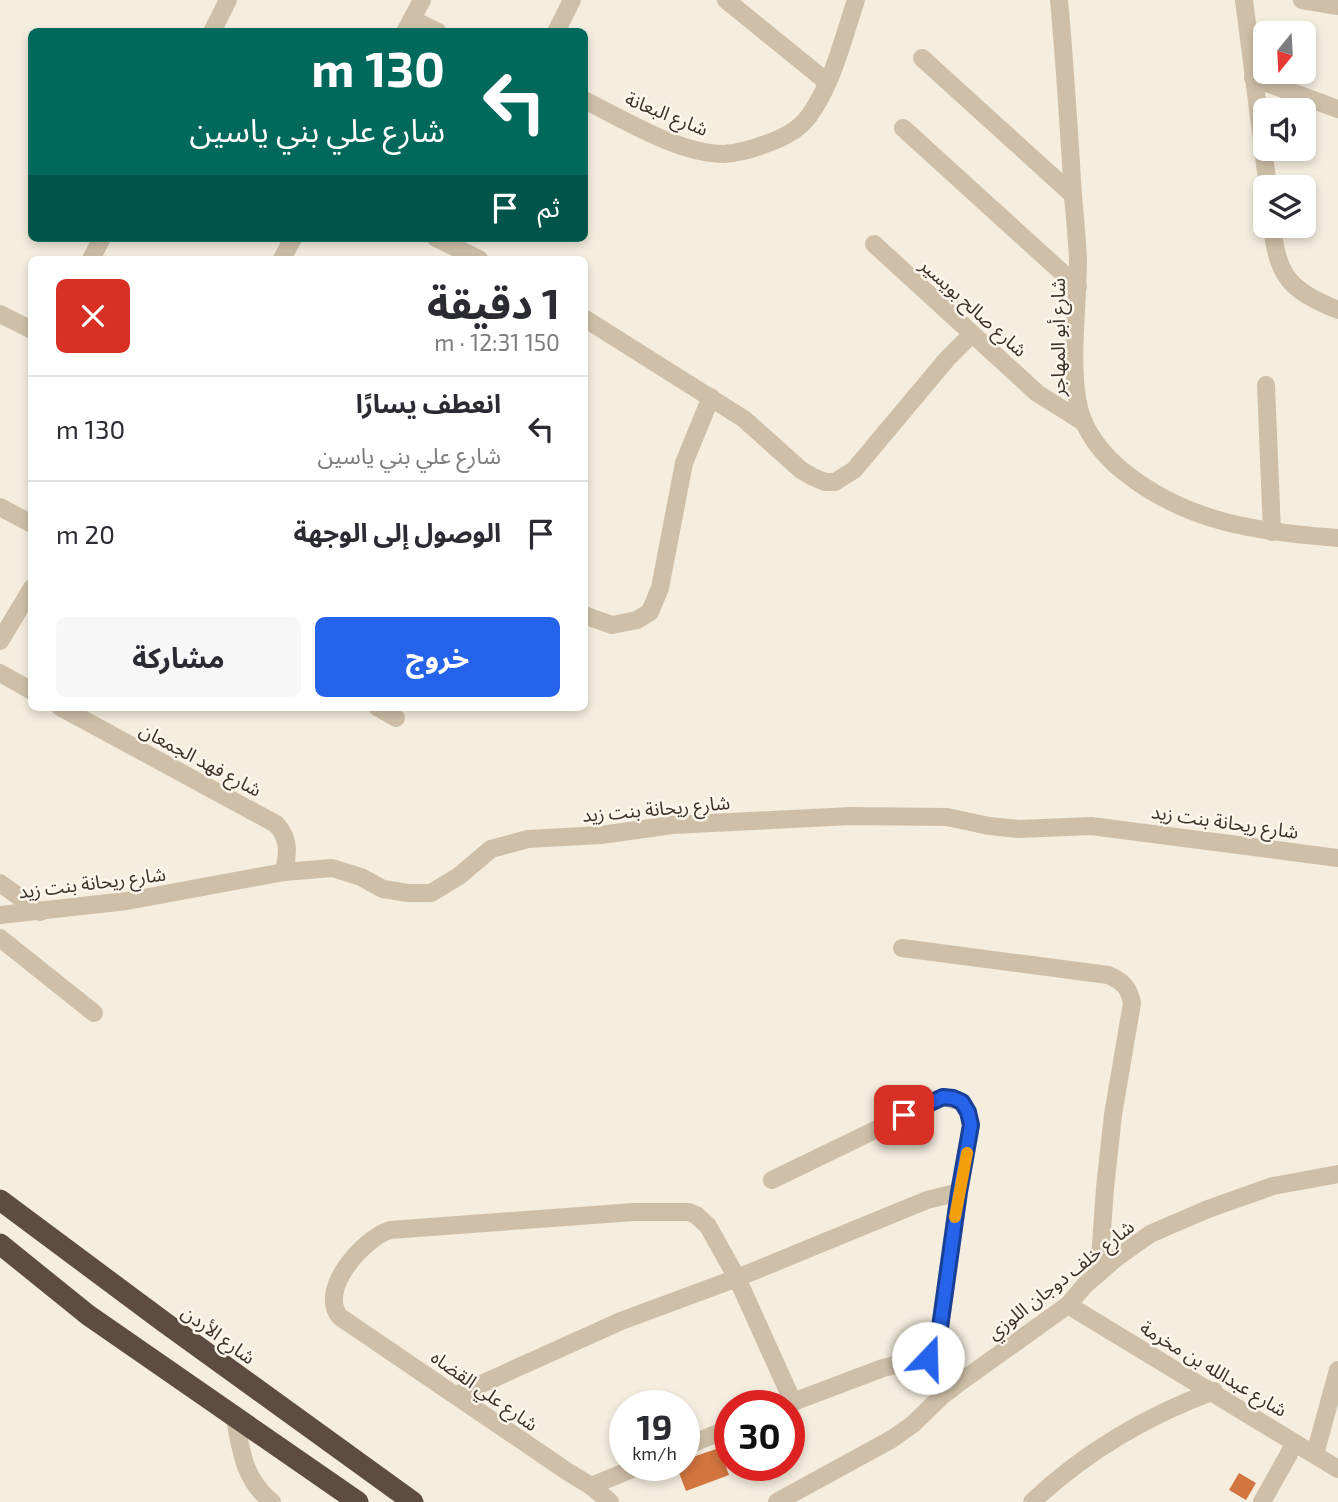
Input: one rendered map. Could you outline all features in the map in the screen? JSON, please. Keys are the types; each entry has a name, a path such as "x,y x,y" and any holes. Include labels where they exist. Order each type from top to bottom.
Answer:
{"highway":[{"name":"شارع الأردن","path":"0,1200 413,1502"},
{"path":"0,1244 88,1315 358,1502"}],"street":[{"path":"214,28 228,0"},
{"path":"408,25 422,0"},
{"path":"558,28 572,0"},
{"path":"726,0 827,82"},
{"name":"شارع البعانة","path":"588,102 666,139 702,151 723,154 741,152 788,135 802,125 813,110 827,82 856,0"},
{"name":"شارع أبو المهاجر","path":"1059,0 1069,114 1078,287 1076,378 1083,422 1113,463 1154,494 1185,510 1218,522 1272,532 1338,538"},
{"path":"1244,0 1253,78"},
{"path":"1302,0 1338,6"},
{"path":"922,58 1073,194"},
{"path":"1254,84 1266,175"},
{"path":"1269,84 1338,109"},
{"path":"903,128 1078,287"},
{"path":"1273,238 1282,273 1295,287 1338,310"},
{"path":"444,242 473,256"},
{"name":"شارع صالح بويسير","path":"874,244 1037,393 1083,422"},
{"path":"0,314 28,328"},
{"path":"588,320 744,419 801,470 825,482 835,482 854,470 947,359 972,334"},
{"path":"1266,385 1272,532"},
{"path":"588,616 612,625 637,620 650,612 660,588 684,463 711,397"},
{"path":"0,507 28,522"},
{"path":"0,641 28,595"},
{"path":"0,673 28,689"},
{"name":"شارع فهد الجمعان","path":"67,711 276,824 285,836 288,846 284,872"},
{"path":"384,711 396,718"},
{"name":"شارع ريحانة بنت زيد","path":"0,915 127,901 284,872 332,868 361,877 383,889 431,893 459,876 491,849 528,839 601,835 672,824 851,816 947,817 1019,829 1091,826 1338,858"},
{"path":"0,883 40,912"},
{"path":"0,938 94,1013"},
{"path":"902,948 1108,975 1121,981 1130,992 1132,1003 1105,1188 1099,1273"},
{"path":"772,1180 943,1097 962,1102 968,1112 971,1125 930,1360 923,1374 929,1385 938,1391 951,1388 956,1372 952,1366 946,1360 930,1360 883,1368 805,1398"},
{"name":"شارع خلف دوجان اللوزي","path":"777,1502 913,1424 951,1388 1068,1305 1099,1273 1150,1234 1208,1209 1273,1186 1338,1174"},
{"path":"457,1395 621,1321 737,1278 927,1200 959,1192"},
{"name":"شارع علي القضاه","path":"610,1502 591,1486 340,1317 333,1303 336,1284 364,1244 376,1235 390,1230 645,1212 689,1212 703,1220 737,1278"},
{"path":"737,1278 783,1390"},
{"name":"شارع عبدالله بن مخرمة","path":"1068,1305 1214,1391 1338,1469"},
{"path":"1315,1454 1338,1370"},
{"path":"1032,1502 1057,1479 1124,1434 1171,1407 1214,1391"},
{"path":"235,1419 244,1465 257,1489 268,1501"},
{"path":"1262,1502 1296,1443"},
{"path":"591,1486 609,1479"}],"building":[{"path":"714,1450 714,1481 686,1491 682,1481 700,1481 700,1455"},
{"path":"1239,1473 1256,1483 1246,1500 1229,1490"}],"slow traffic":[{"path":"955,1217 967,1153"}],"route":[{"path":"904,1115 943,1097 953,1098 962,1102 971,1125 936,1356 928,1358"}]}
